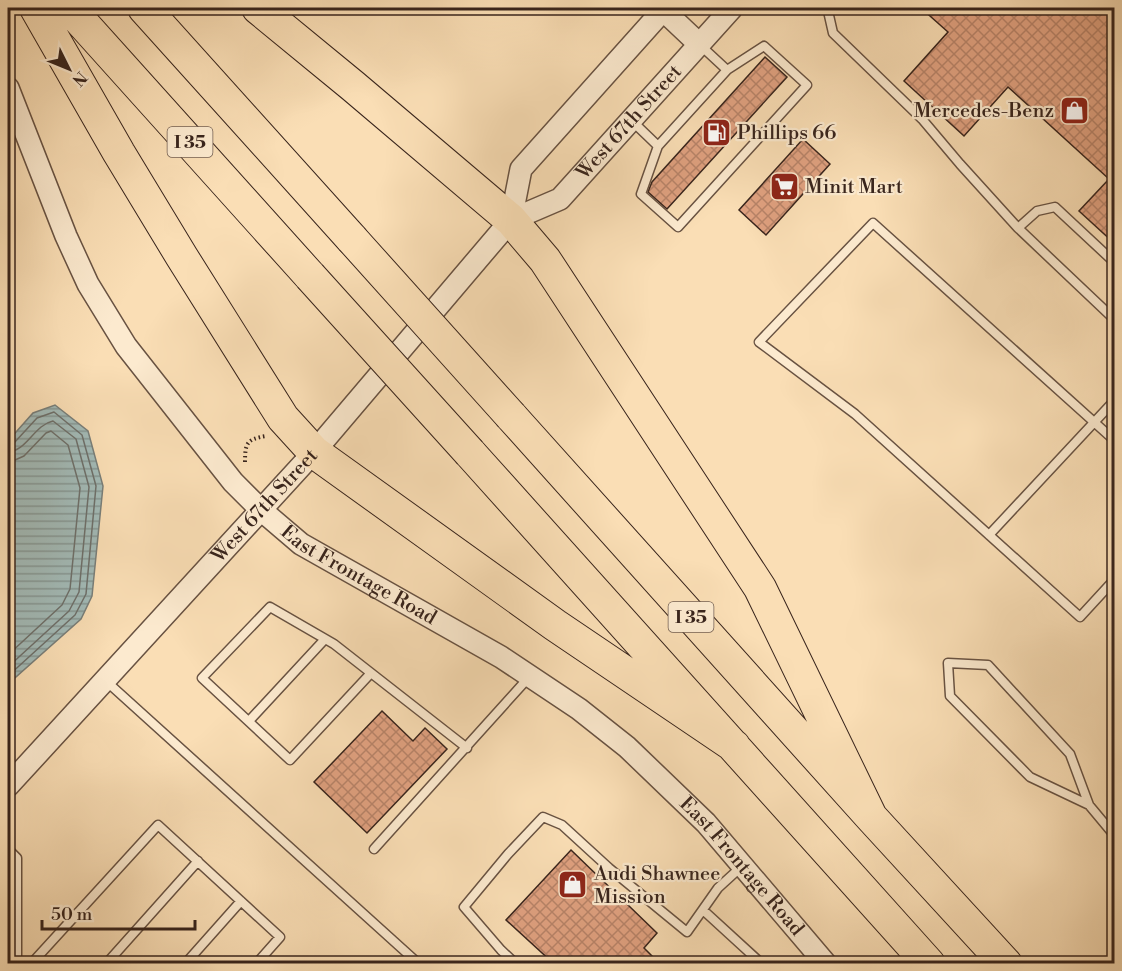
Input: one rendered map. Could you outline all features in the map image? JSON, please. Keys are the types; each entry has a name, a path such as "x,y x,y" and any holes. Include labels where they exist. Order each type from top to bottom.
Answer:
{"highway":[{"path":"36,8 119,153 283,418 314,452 555,625 734,746"},
{"name":"I 35","path":"69,8 929,963"},
{"name":"I 35","path":"144,8 871,817 1006,963"},
{"path":"258,8 512,220 545,260 760,588 871,817"}],"street":[{"path":"512,220 521,169 664,8 699,44"},
{"name":"West 67th Street","path":"8,786 314,452 512,220 560,198 732,8"},
{"name":"East Frontage Road","path":"8,88 66,236 88,284 126,346 232,482 301,544 449,626 530,676 579,709 627,747 706,823 826,963"}],"lane":[{"path":"830,8 828,11 833,33 922,118 1018,228 1114,319"},
{"path":"699,44 727,70"},
{"path":"764,46 807,85 678,228 641,194 658,146 727,70 764,46"},
{"path":"631,120 658,146"},
{"path":"1018,228 1037,211 1055,207 1114,262"},
{"path":"1114,440 873,223 759,342 855,414 1080,618 1114,580"},
{"path":"989,535 1114,401"},
{"path":"371,673 290,760 202,678 270,607 325,639 371,673 467,748"},
{"path":"249,722 325,639"},
{"path":"1089,805 1030,777 1022,769 950,696 948,663 988,665 1070,754 1089,805 1114,834"},
{"path":"374,849 530,676"},
{"path":"105,680 418,963"},
{"path":"516,963 501,950 464,908 508,854 543,817 562,825 609,868 687,932 718,888 743,864"},
{"path":"32,963 158,825 280,937 256,963"},
{"path":"8,849 17,858 18,962"},
{"path":"106,963 198,861"},
{"path":"185,963 241,901"},
{"path":"703,910 762,963"}],"path":[{"path":"244,462 245,447 253,438 267,435"}],"water":[{"path":"55,405 88,431 103,486 92,596 81,619 8,684 8,441 33,413"}],"building":[{"name":"Mercedes-Benz","path":"921,8 1114,8 1114,243 1079,211 1109,179 1008,87 964,136 904,81 948,32"},
{"name":"Phillips 66","path":"765,57 787,77 667,209 648,192 652,182"},
{"name":"Minit Mart","path":"803,139 830,164 766,235 739,210"},
{"path":"382,711 413,741 425,728 447,749 367,833 314,782"},
{"name":"Audi Shawnee Mission","path":"571,850 657,933 644,948 659,963 553,963 506,920"}],"place":[{"name":"Mercedes-Benz","path":"1075,111"},
{"name":"Phillips 66","path":"716,133"},
{"name":"Minit Mart","path":"784,187"},
{"name":"Audi Shawnee Mission","path":"573,885"}]}
